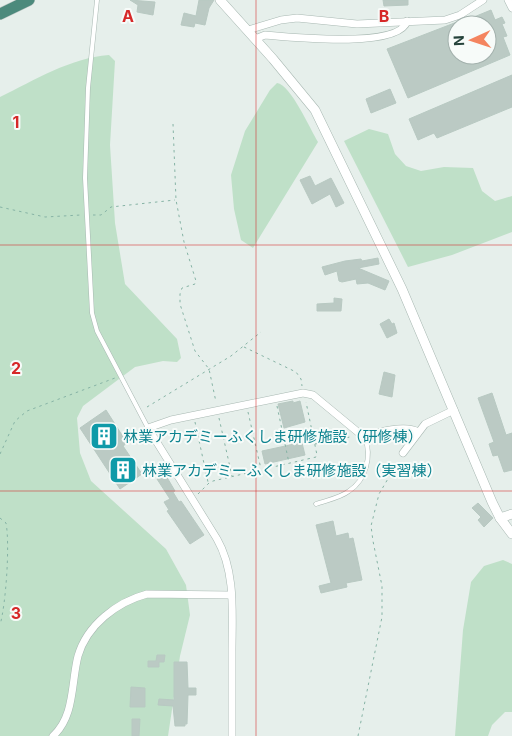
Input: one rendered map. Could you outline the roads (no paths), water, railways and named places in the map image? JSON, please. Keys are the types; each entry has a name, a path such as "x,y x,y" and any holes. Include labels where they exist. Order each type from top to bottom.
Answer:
{"highway":[{"path":"0,14 29,0"}],"street":[{"path":"220,0 256,39 315,110 402,289 492,502 500,518 512,534"},
{"path":"248,30 281,20 297,18 357,24 449,19 466,12 483,0"},
{"path":"508,0 512,8"},
{"path":"256,39 264,35 347,39 374,38 399,31 408,22"},
{"path":"232,736 231,595 223,550 148,428 161,422 304,393 313,396 363,436 401,428 412,429 418,432"},
{"path":"403,453 418,432 428,422 454,410"},
{"path":"500,518 512,514"},
{"path":"53,736 59,730 68,712 78,656 83,644 89,632 106,616 134,597 147,594 231,595"}],"lane":[{"path":"97,0 88,88 85,178 92,313 97,331 148,428"},
{"path":"316,504 347,493 360,480 365,470 368,454 363,436"}],"place":[{"name":"林業アカデミーふくしま研修施設（研修棟）","path":"104,436"},
{"name":"林業アカデミーふくしま研修施設（実習棟）","path":"123,470"}]}
